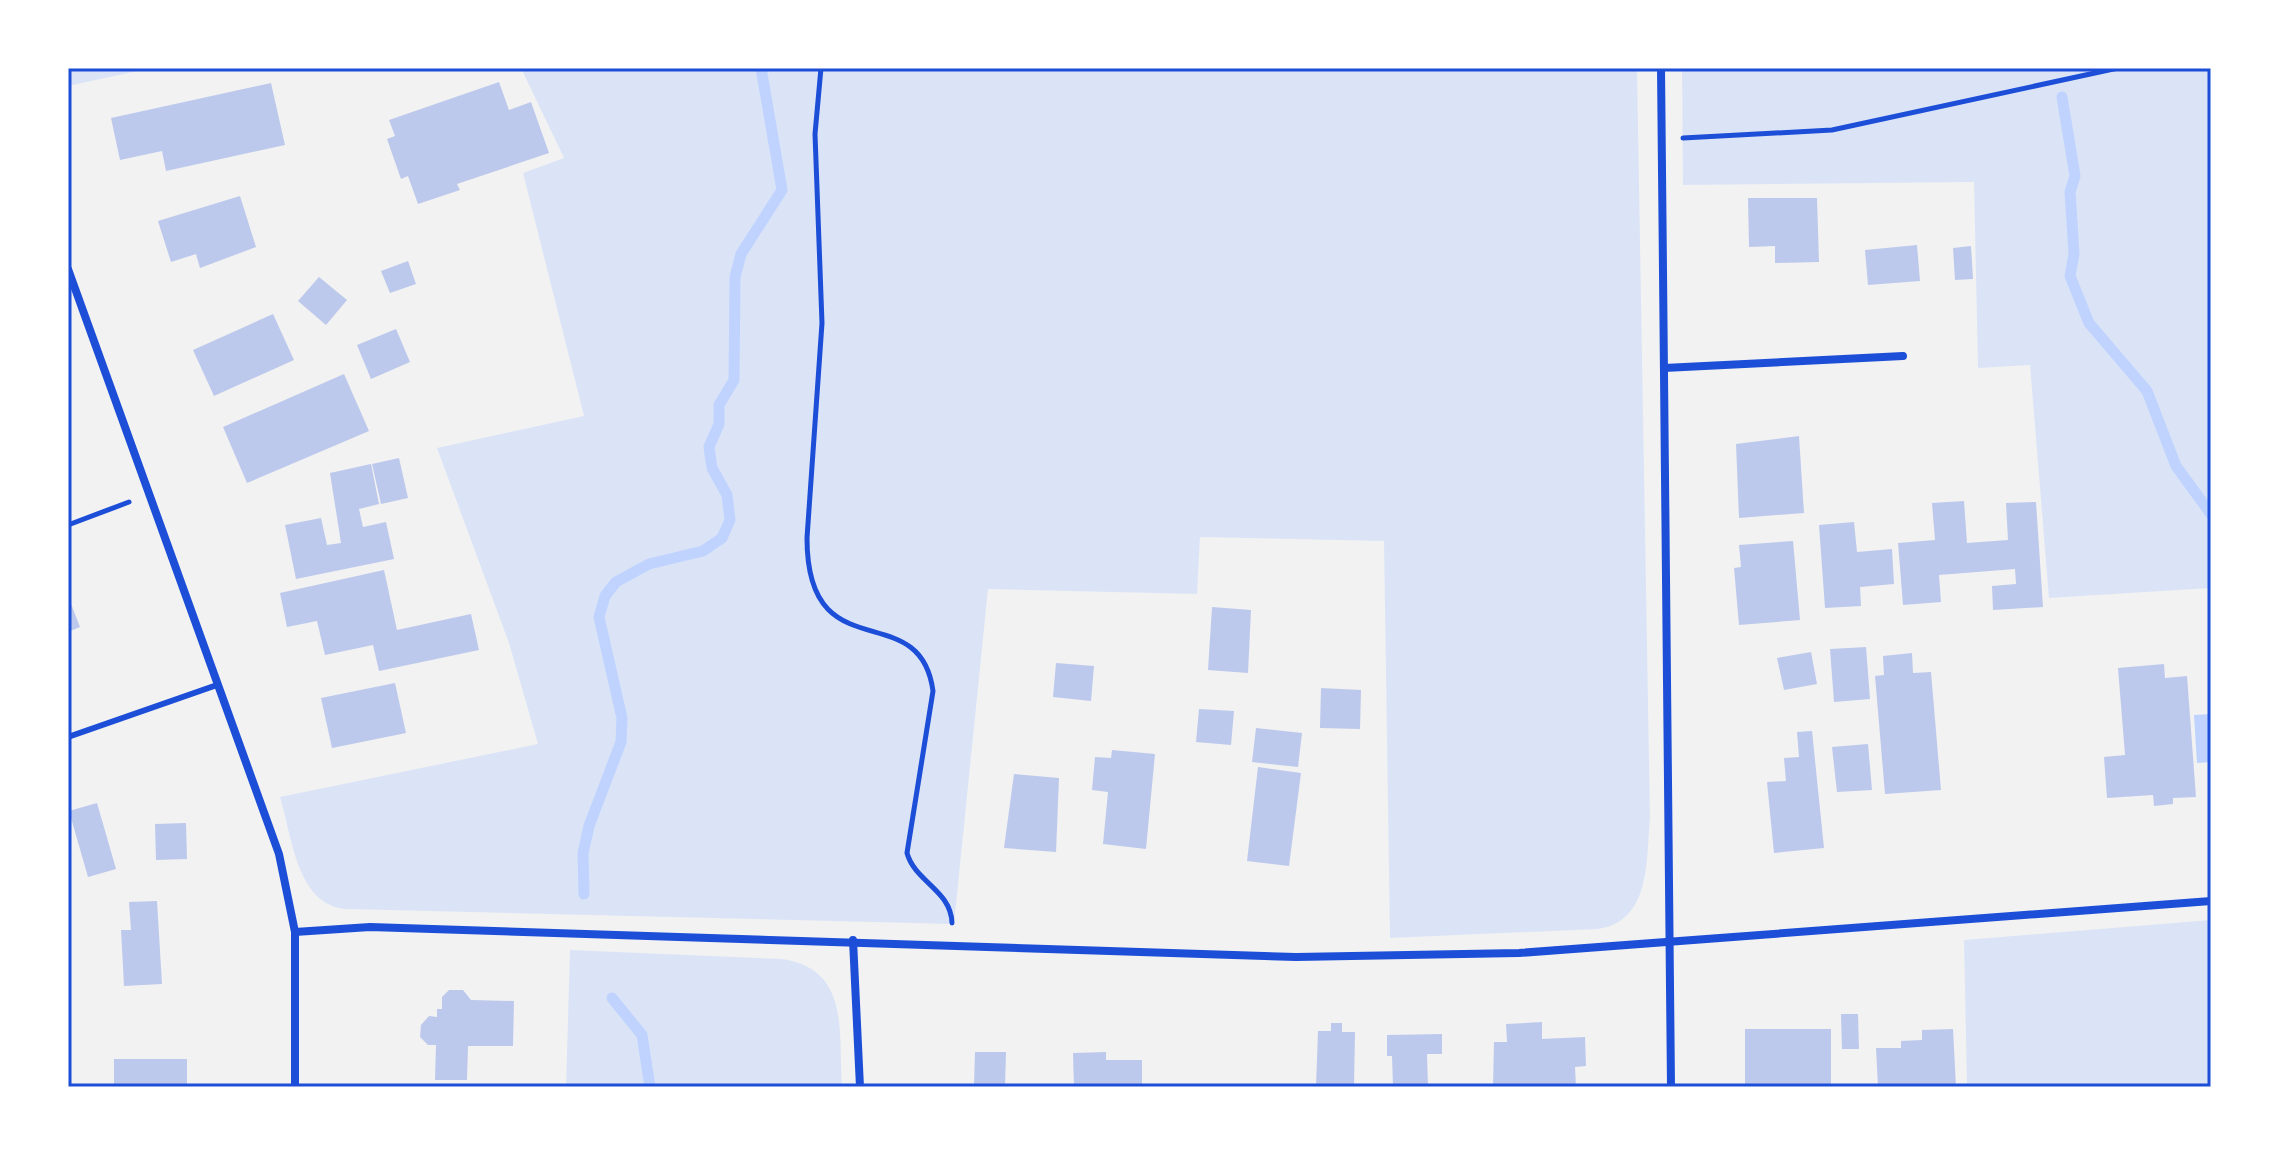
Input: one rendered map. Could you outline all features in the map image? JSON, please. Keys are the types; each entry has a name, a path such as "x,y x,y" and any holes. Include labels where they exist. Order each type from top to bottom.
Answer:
{"street":[{"path":"1661,68 1671,1087"},
{"path":"68,269 271,830 295,932 295,1087"},
{"path":"1664,368 1903,356"},
{"path":"295,932 370,927 1351,958 1519,953 2211,901"},
{"path":"853,940 860,1087"}],"lane":[{"path":"68,737 217,685"}],"path":[{"path":"821,68 815,134 822,323 807,538 810,573 827,608 840,621 857,629 899,638 923,659 931,676 933,691 907,853 910,864 944,897 950,909 951,943"},
{"path":"1662,139 1832,130 2118,68"},
{"path":"68,525 149,494"}],"shaded area":[{"path":"68,68 151,68 68,86"},
{"path":"521,68 1637,68 1650,818 1646,870 1637,902 1628,914 1615,924 1598,929 1390,938 1384,541 1200,537 1197,594 988,589 954,924 346,909 329,905 306,882 293,848 280,797 538,744 509,643 437,448 584,416 523,173 564,158"},
{"path":"1682,68 2211,68 2211,588 2049,598 2030,365 1978,368 1974,182 1683,185"},
{"path":"2211,920 2211,1087 1967,1087 1964,940"},
{"path":"570,950 782,959 804,965 820,976 836,1006 842,1087 566,1087"}],"water":[{"path":"2211,714 2211,762 2197,763 2194,715"}],"building":[{"path":"499,82 509,110 531,102 549,153 457,184 460,190 418,204 408,176 401,179 387,139 395,136 389,120"},
{"path":"271,83 285,145 166,171 162,151 120,160 111,118"},
{"path":"240,196 256,247 200,268 196,254 171,262 158,221"},
{"path":"1748,198 1817,198 1819,262 1775,263 1775,246 1749,247"},
{"path":"1917,245 1920,281 1868,285 1865,250"},
{"path":"1971,246 1973,279 1955,280 1953,248"},
{"path":"408,261 416,284 390,293 381,271"},
{"path":"319,277 347,300 326,325 298,301"},
{"path":"273,314 294,360 214,396 193,350"},
{"path":"396,329 410,362 371,379 357,345"},
{"path":"344,374 369,431 247,483 223,427"},
{"path":"1799,436 1804,513 1739,518 1736,444"},
{"path":"399,458 408,498 381,504 372,464"},
{"path":"371,464 379,504 359,509 363,527 386,522 394,559 296,579 285,525 321,518 327,545 341,543 330,473"},
{"path":"1964,501 1967,543 2008,540 2006,503 2036,502 2043,607 1993,610 1992,586 2016,584 2015,569 1939,575 1941,602 1903,605 1898,543 1935,540 1932,503"},
{"path":"1854,522 1857,552 1892,549 1894,584 1860,587 1861,606 1825,608 1819,525"},
{"path":"1793,541 1800,620 1739,625 1734,568 1741,567 1739,545"},
{"path":"384,570 397,630 471,614 479,650 379,671 373,645 325,655 317,621 287,627 280,593"},
{"path":"68,596 80,627 68,632"},
{"path":"1212,607 1251,610 1248,673 1208,670"},
{"path":"1866,647 1870,699 1834,702 1830,649"},
{"path":"1811,652 1817,684 1784,690 1777,658"},
{"path":"1912,653 1913,673 1931,672 1941,790 1885,794 1875,676 1884,675 1883,656"},
{"path":"1056,663 1094,666 1091,701 1053,697"},
{"path":"2164,664 2165,678 2187,676 2196,797 2173,798 2173,804 2154,806 2153,795 2107,798 2104,757 2125,755 2118,668"},
{"path":"395,683 406,733 332,748 321,698"},
{"path":"1321,688 1361,690 1360,729 1320,728"},
{"path":"1199,709 1234,711 1231,745 1196,742"},
{"path":"1256,728 1302,733 1298,767 1252,762"},
{"path":"1812,731 1824,848 1774,853 1767,782 1786,781 1784,758 1799,757 1797,732"},
{"path":"1868,744 1872,790 1837,792 1832,747"},
{"path":"1112,750 1155,754 1146,849 1103,844 1108,792 1092,790 1095,757 1111,758"},
{"path":"1258,767 1301,773 1289,866 1247,861"},
{"path":"1014,774 1059,778 1056,852 1004,848"},
{"path":"97,803 116,869 88,877 69,811"},
{"path":"186,823 187,859 156,860 155,824"},
{"path":"157,901 162,984 124,986 121,930 131,930 129,902"},
{"path":"449,990 463,990 471,1000 514,1001 513,1046 468,1046 467,1080 435,1080 436,1045 428,1045 420,1037 421,1025 429,1016 437,1017 437,1009 442,1009 442,997"},
{"path":"1841,1014 1858,1014 1859,1049 1842,1049"},
{"path":"1542,1022 1542,1039 1585,1037 1586,1066 1575,1067 1576,1087 1493,1087 1494,1042 1507,1042 1506,1024"},
{"path":"1331,1023 1342,1023 1342,1032 1355,1032 1354,1087 1316,1087 1318,1031 1331,1031"},
{"path":"1745,1029 1831,1029 1831,1087 1745,1087"},
{"path":"1953,1029 1956,1087 1878,1087 1876,1048 1901,1048 1901,1041 1922,1040 1922,1030"},
{"path":"1442,1034 1442,1054 1427,1054 1428,1087 1393,1087 1392,1056 1387,1056 1387,1035"},
{"path":"975,1052 1006,1052 1005,1087 974,1087"},
{"path":"1106,1052 1106,1060 1142,1060 1142,1087 1074,1087 1073,1053"},
{"path":"114,1059 187,1059 187,1087 114,1087"}],"waterway":[{"path":"584,894 583,853 589,826 621,742 622,718 599,617 605,596 616,582 649,564 703,551 722,538 730,520 727,495 712,468 709,447 719,424 719,405 734,380 735,277 741,254 782,190 761,68"},
{"path":"2062,97 2075,176 2070,192 2074,254 2070,276 2089,323 2147,391 2176,466 2211,514"},
{"path":"612,998 642,1035 650,1087"}]}
